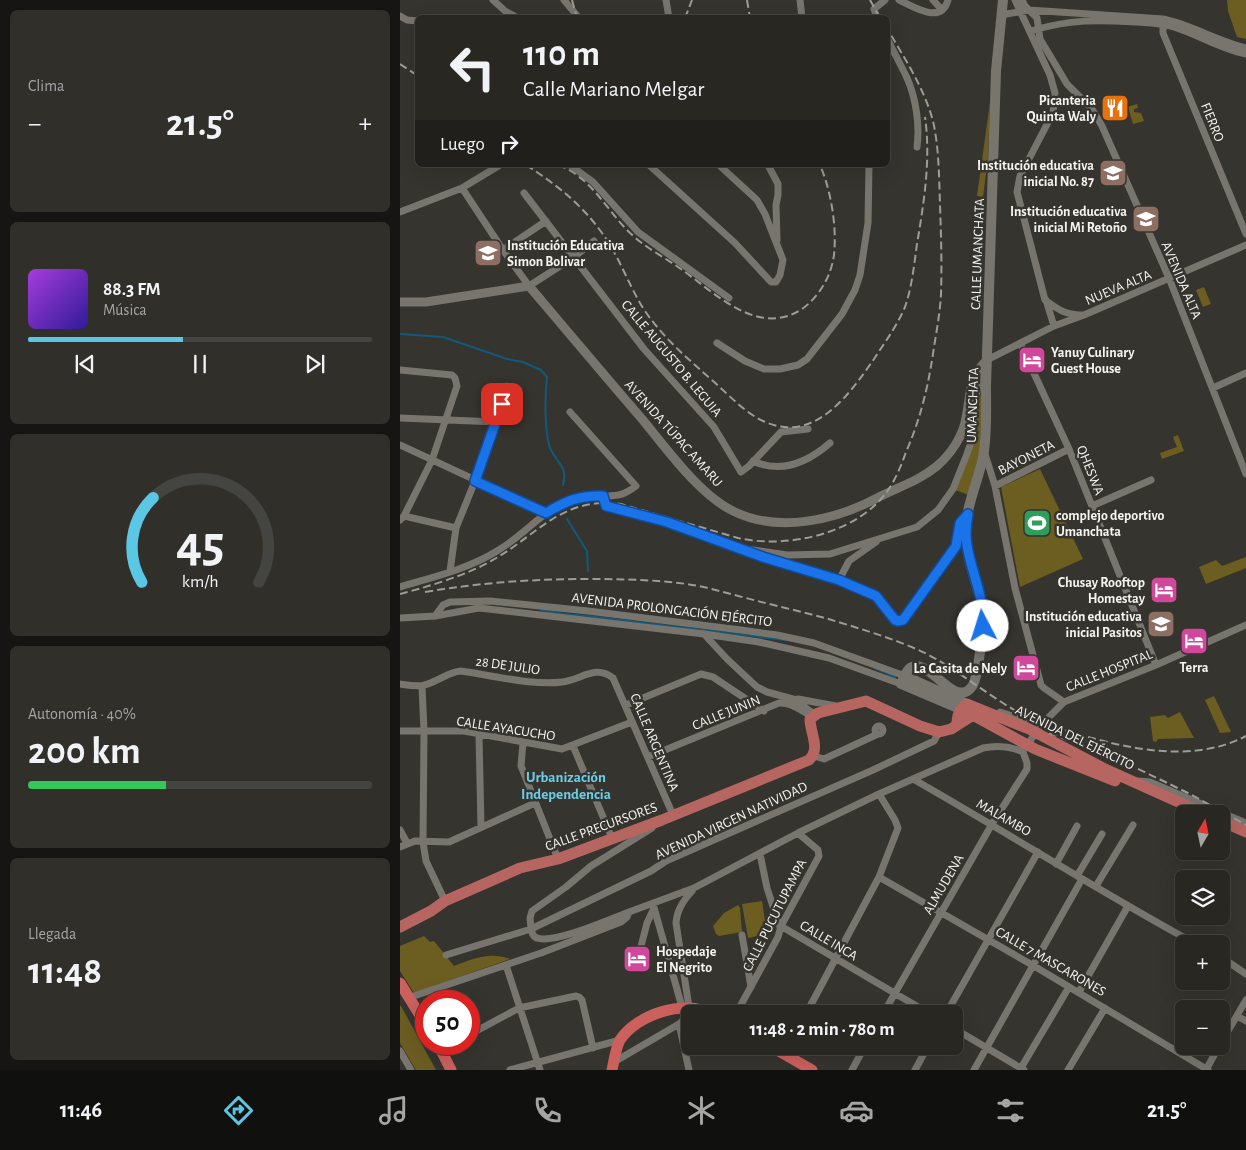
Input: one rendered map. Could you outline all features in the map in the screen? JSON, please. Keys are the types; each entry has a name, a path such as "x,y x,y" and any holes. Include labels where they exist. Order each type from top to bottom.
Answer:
{"highway":[{"path":"400,983 415,1008"},
{"path":"613,1066 620,1040 638,1023 664,1011 681,1010"},
{"path":"444,1055 451,1070"},
{"path":"792,1055 812,1070"}],"main road":[{"name":"CALLE UMANCHATA","path":"983,363 996,71 1004,0"},
{"name":"UMANCHATA","path":"983,363 984,452"},
{"path":"903,680 911,667 918,666 926,669 956,692 965,692 974,684 984,616 967,547 966,532 968,514 984,452"},
{"name":"AVENIDA DEL EJÉRCITO","path":"903,680 969,709 1029,729 1132,782 1184,805"},
{"path":"814,756 815,751 810,723 814,715 868,702 920,726 939,732 957,725 969,709"},
{"name":"AVENIDA DEL EJÉRCITO","path":"969,709 1035,749 1175,808"},
{"name":"CALLE PRECURSORES","path":"400,927 445,902 520,868 558,859 668,818 809,760 814,756"},
{"path":"1230,825 1246,832"},
{"path":"1230,832 1246,838"}],"street":[{"path":"493,0 513,15"},
{"path":"564,0 576,15"},
{"path":"666,0 668,15"},
{"path":"800,0 802,15"},
{"path":"876,15 874,9 885,0"},
{"path":"899,0 926,12 935,13 942,10 948,0"},
{"path":"933,0 942,10"},
{"path":"1015,0 1050,75 1056,93 1053,113 1020,176 1017,192 1054,326"},
{"name":"AVENIDA ALTA","path":"1022,0 1036,18 1040,39 1067,84 1092,109 1102,126 1169,278 1246,474"},
{"path":"1001,15 1029,10 1163,22 1184,25 1230,44 1246,48"},
{"path":"400,16 415,22"},
{"path":"1029,32 1060,23 1082,20 1163,22 1230,50 1246,54"},
{"name":"FIERRO","path":"1163,22 1163,33 1246,234"},
{"path":"890,44 907,77 912,94 917,122 917,147"},
{"path":"1056,93 1067,84"},
{"path":"400,212 464,191 497,167"},
{"path":"573,167 593,182 638,232 729,298"},
{"path":"650,167 734,243 771,282 777,281 782,260 765,214 757,200 721,167"},
{"path":"769,167 778,184 776,206 777,245"},
{"path":"717,343 745,361 764,369 780,369 798,365 808,359 842,314 855,290 860,275 868,223 869,167"},
{"name":"AVENIDA TÚPAC AMARU","path":"464,191 529,286 703,489 734,512 763,520 786,522 809,520 841,514 918,480 949,453 961,435 966,418 969,390 983,363"},
{"name":"CALLE AUGUSTO B. LEGUIA","path":"524,193 644,349 714,426 741,472 754,461"},
{"path":"765,214 776,206"},
{"path":"503,250 546,220"},
{"path":"400,302 426,302 529,286 574,258 594,241"},
{"name":"NUEVA ALTA","path":"983,363 1054,326 1084,315 1246,245"},
{"path":"1046,300 1059,310 1070,315 1084,315"},
{"name":"QHESWA","path":"1020,343 1069,449 1156,665"},
{"path":"739,548 787,555 830,554 917,527 938,510 953,489 972,439 983,363"},
{"path":"400,370 452,375 455,378 457,386 432,460 402,518 456,528"},
{"path":"1213,388 1246,373"},
{"path":"450,571 456,528 475,481 507,386"},
{"path":"400,587 471,564 498,550 546,513 574,498 617,496 625,494 636,486 570,412"},
{"path":"400,418 496,422"},
{"path":"808,429 781,432 754,461 766,467 782,466 804,461 814,456 830,443"},
{"path":"400,445 546,513"},
{"name":"BAYONETA","path":"995,486 1069,449"},
{"name":"UMANCHATA","path":"984,452 995,486 1015,588 1041,685 1064,702"},
{"path":"1092,506 1151,480"},
{"path":"603,496 606,506 667,522 739,548 839,580 876,596 895,620 898,621 903,620 956,546 960,523 968,514"},
{"path":"839,580 849,561 881,539"},
{"name":"AVENIDA PROLONGACIÓN EJÉRCITO","path":"435,616 443,605 450,602 490,602 777,634 814,643 903,680"},
{"name":"AVENIDA PROLONGACIÓN EJÉRCITO","path":"400,618 435,616 479,608 704,634 759,642 829,658 903,680"},
{"name":"CALLE HOSPITAL","path":"1064,702 1156,665 1246,625"},
{"path":"704,634 757,687 767,692 793,699 842,707"},
{"name":"28 DE JULIO","path":"400,684 422,686 451,672 461,671 548,684 564,682 595,672 606,672 613,678"},
{"path":"626,706 696,675 705,674 713,677 764,710"},
{"name":"CALLE ARGENTINA","path":"613,678 648,757 668,818"},
{"path":"422,686 424,731 423,842 426,861 445,902"},
{"path":"793,699 814,715"},
{"path":"668,818 591,866 566,887 532,911 530,929 533,936 550,939 629,912 654,906 694,888 798,833 879,794 984,748 995,745 1024,750 1040,726 1064,702"},
{"name":"CALLE JUNIN","path":"648,757 779,704 786,703 814,715"},
{"path":"969,709 976,705 1022,718 1040,726"},
{"name":"CALLE AYACUCHO","path":"400,731 464,731 562,750 632,722"},
{"name":"AVENIDA VIRGEN NATIVIDAD","path":"446,955 530,929 645,874 666,861 873,770 934,741 939,732"},
{"path":"479,734 481,827"},
{"path":"814,756 824,759 878,734"},
{"path":"523,743 521,766 558,859"},
{"path":"573,746 612,838"},
{"name":"ALMUDENA","path":"888,1005 992,824 1027,769 1028,763 1024,750"},
{"name":"MALAMBO","path":"912,779 1180,935"},
{"path":"1132,782 1146,781 1246,823"},
{"path":"811,1005 880,877 898,828 898,824 879,794"},
{"path":"400,830 403,845 415,841 449,842 535,803"},
{"path":"1056,864 1077,826"},
{"path":"1096,886 1133,826"},
{"name":"CALLE PUCUTUPAMPA","path":"741,1005 819,856 818,850 798,833"},
{"path":"974,1070 1034,966 1102,834"},
{"path":"951,1005 1038,852"},
{"name":"CALLE INCA","path":"760,854 767,888 781,926 915,1005"},
{"name":"CALLE 7 MASCARONES","path":"880,877 1079,992 1207,1070"},
{"path":"689,1005 676,923 677,913 681,905 694,888"},
{"path":"638,958 647,923 654,906"},
{"path":"654,906 688,1005"},
{"path":"1079,992 1128,906"},
{"path":"408,998 541,953 621,922 627,917 629,912"},
{"path":"742,935 751,987"},
{"path":"1230,963 1246,974"},
{"path":"506,965 539,1066"},
{"path":"963,1034 1023,1069 1069,987"},
{"path":"480,1029 519,1008 576,996 582,1000 593,1048"},
{"path":"1230,1028 1246,1000"},
{"path":"1068,1070 1105,1008"},
{"path":"1237,1016 1246,1021"},
{"path":"613,1066 681,1021"},
{"path":"679,1024 689,1070"},
{"path":"510,1070 539,1066 620,1040"},
{"path":"400,1051 411,1070"},
{"path":"852,1070 860,1055"},
{"path":"915,1070 923,1055"},
{"path":"1207,1070 1214,1055"}],"shaded area":[{"path":"1227,0 1246,0 1246,39 1237,37 1228,11"},
{"path":"990,102 988,158 983,197 977,196"},
{"path":"1137,104 1138,108 1134,109 1134,112 1141,113 1144,121 1133,124 1128,107"},
{"path":"1204,287 1211,304 1203,307 1196,290"},
{"path":"980,394 982,401 980,449 969,495 955,490 972,445"},
{"path":"1178,435 1184,451 1162,459 1160,453 1177,447 1173,437"},
{"name":"complejo deportivo Umanchata","path":"1040,469 1083,559 1020,587 1001,487"},
{"path":"1246,557 1246,568 1206,584 1199,567 1216,560 1222,566"},
{"path":"1214,696 1231,732 1220,733 1205,700"},
{"path":"1180,712 1194,738 1158,739 1156,742 1153,741 1150,717 1165,715 1168,718"},
{"path":"762,901 767,934 748,938 742,904"},
{"path":"738,905 740,908 742,932 719,936 716,934 713,926 724,913"},
{"path":"424,936 430,942 434,941 454,966 488,956 510,959 422,990 415,990 414,993 400,971 400,946"},
{"path":"401,1006 415,1032 415,1055 428,1055 436,1070 416,1070 400,1043"}],"waterway":[{"path":"400,334 443,337 507,359 523,362 541,370 547,377 547,435 551,450 562,466 564,474 563,485"},
{"path":"567,519 587,551 588,571"},
{"path":"541,610 785,640"},
{"path":"875,668 895,677"}],"railway":[{"path":"572,0 576,15"},
{"path":"686,15 692,0"},
{"path":"747,0 750,15"},
{"path":"870,0 878,15"},
{"path":"400,594 447,580 481,566 507,551 551,520 582,506 600,503 621,504 738,538 757,541 777,541 819,535 838,528 857,519 873,507 886,493 902,463 924,400 930,374 941,294 941,226 938,162 933,121 919,85 890,33"},
{"path":"400,64 415,74"},
{"path":"529,167 566,194 591,219 612,248 650,319 675,347 749,413 763,421 781,427 798,426 814,421 841,401 874,359 895,327 905,307 912,276 926,180 927,133 925,117"},
{"path":"563,167 570,170 589,185 620,223 641,242 738,309 753,315 769,318 786,317 808,304 824,285 833,263 835,244 834,221 827,186 821,167"},
{"path":"425,592 482,584 556,579 659,581 694,585 825,618 903,643 940,661 1025,716 1038,722 1099,740 1141,749 1184,751 1226,744 1246,736"},
{"path":"1049,733 1124,762 1190,794 1246,825"}],"place":[{"name":"Picanteria Quinta Waly","path":"1115,108"},
{"name":"Institución educativa inicial No. 87","path":"1113,173"},
{"name":"Institución educativa inicial Mi Retoño","path":"1146,219"},
{"name":"Institución Educativa Simon Bolivar","path":"488,253"},
{"name":"Yanuy Culinary Guest House","path":"1032,360"},
{"name":"complejo deportivo Umanchata","path":"1037,523"},
{"name":"Chusay Rooftop Homestay","path":"1164,590"},
{"name":"Institución educativa inicial Pasitos","path":"1161,624"},
{"name":"Terra","path":"1194,641"},
{"name":"La Casita de Nely","path":"1026,668"},
{"name":"Hospedaje El Negrito","path":"637,959"}],"district":[{"name":"Urbanización Independencia","path":"566,786"}],"route":[{"path":"502,404 475,481 546,513 574,498 603,496 606,506 667,522 763,557 839,580 876,596 895,620 898,621 903,620 956,546 960,523 968,514 967,547 983,608 983,626"}]}
